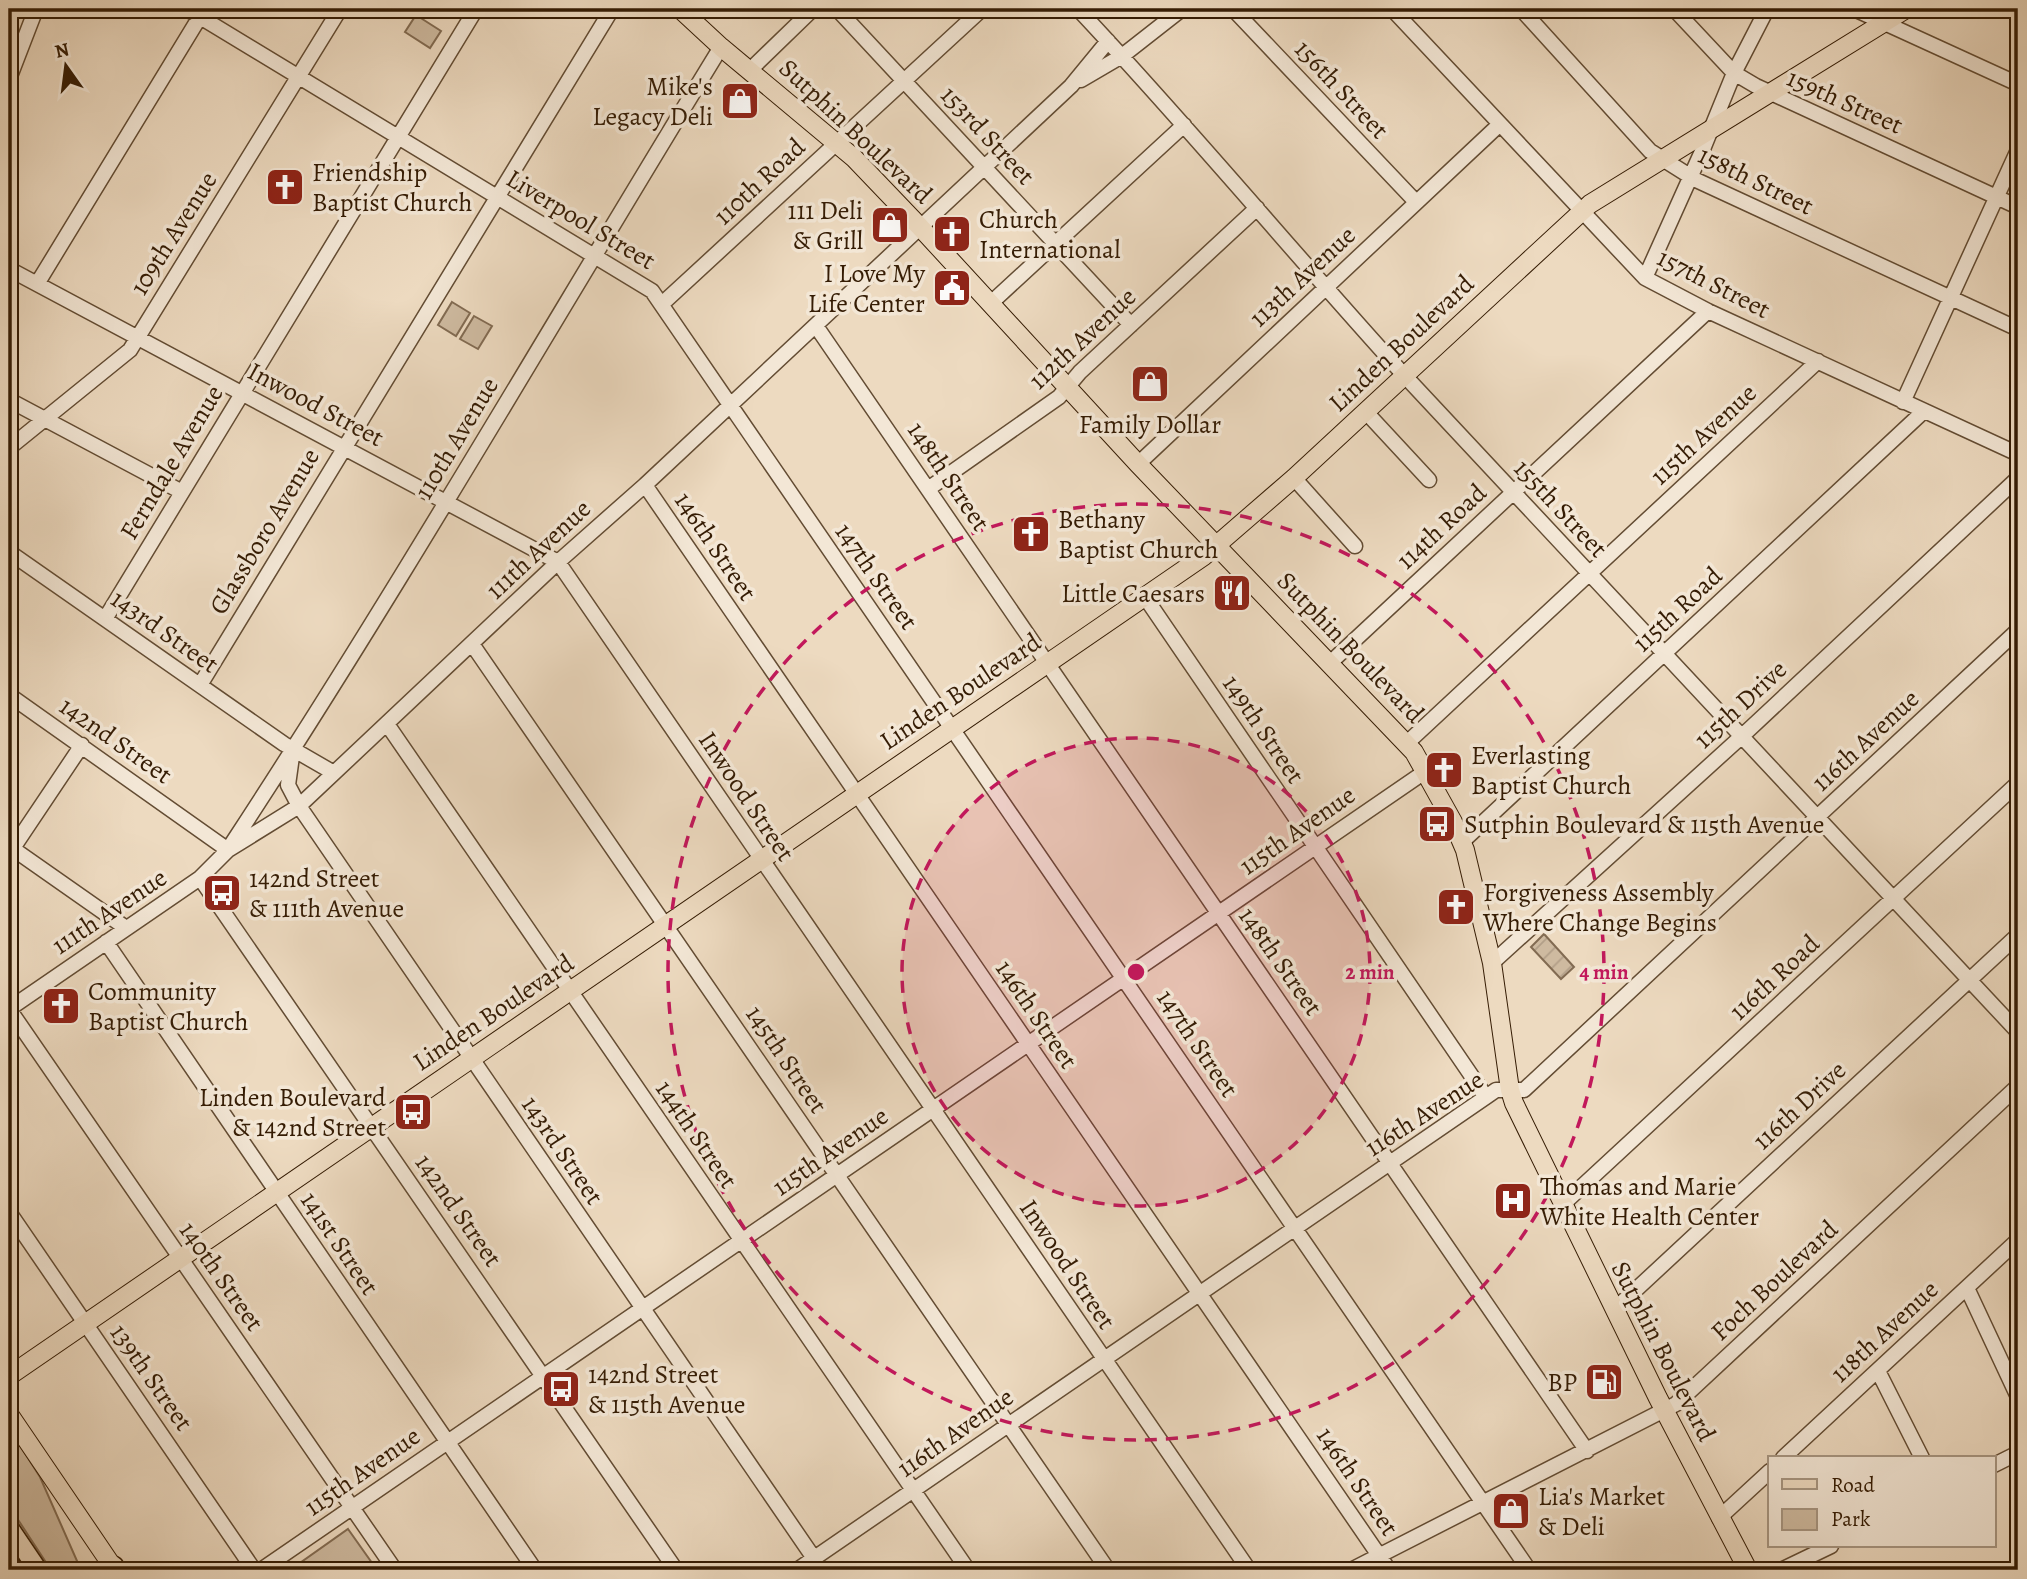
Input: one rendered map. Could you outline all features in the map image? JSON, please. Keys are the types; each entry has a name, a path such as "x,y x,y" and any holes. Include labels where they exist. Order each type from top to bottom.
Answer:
{"highway":[{"path":"9,1530 36,1570"}],"main road":[{"name":"Sutphin Boulevard","path":"680,9 721,47 837,142 920,227 1138,464 1407,743 1426,771 1462,842 1492,963 1514,1103 1664,1410 1748,1570"},
{"name":"Linden Boulevard","path":"9,1376 1217,546 1294,478 1581,211 1906,9"},
{"path":"9,1414 114,1569"}],"street":[{"path":"9,79 36,9"},
{"name":"Liverpool Street","path":"187,9 202,13 298,77 652,291 663,303 730,405"},
{"name":"109th Avenue","path":"9,448 130,350 340,9"},
{"name":"Ferndale Avenue","path":"105,619 476,9"},
{"name":"Glassboro Avenue","path":"200,685 496,195 612,9"},
{"path":"750,70 813,9"},
{"name":"153rd Street","path":"837,9 1131,326"},
{"name":"110th Road","path":"663,303 982,9"},
{"name":"155th Street","path":"1078,9 1404,375 2018,1032"},
{"name":"111th Avenue","path":"1071,86 1122,56 1182,9"},
{"name":"156th Street","path":"1234,9 1416,202"},
{"name":"157th Street","path":"1392,9 1645,278 1708,311 2018,454"},
{"name":"158th Street","path":"1521,9 1650,151 1689,177 2018,329"},
{"name":"159th Street","path":"1674,9 1734,73 1770,94 2018,206"},
{"path":"1645,278 1734,73 1767,9"},
{"path":"1854,9 2018,84"},
{"path":"37,284 202,13"},
{"name":"111th Avenue","path":"9,1009 200,878 228,850 299,806 1071,86 1108,41"},
{"name":"110th Avenue","path":"228,850 447,501 721,47"},
{"name":"113th Avenue","path":"1138,464 1500,124"},
{"path":"991,303 1184,125"},
{"path":"1903,402 2018,150"},
{"name":"112th Avenue","path":"928,489 1052,402 1080,372 1257,208"},
{"name":"Inwood Street","path":"9,269 558,562 1249,1570"},
{"name":"114th Road","path":"1330,663 1708,311"},
{"name":"148th Street","path":"816,326 1587,1451"},
{"name":"115th Avenue","path":"1407,743 1818,361"},
{"path":"9,400 181,492"},
{"name":"147th Street","path":"730,405 1529,1570"},
{"path":"1366,411 1429,480"},
{"name":"115th Road","path":"1462,842 1924,411"},
{"path":"1294,478 1355,546"},
{"name":"115th Drive","path":"1492,963 1741,737 2018,478"},
{"name":"146th Street","path":"645,485 1389,1570"},
{"name":"143rd Street","path":"9,552 293,749 334,774"},
{"name":"149th Street","path":"1145,597 1486,1097"},
{"name":"116th Avenue","path":"797,1570 818,1564 914,1490 1496,1090 1524,1090 2018,630"},
{"name":"145th Street","path":"472,644 1108,1570"},
{"name":"142nd Street","path":"9,695 228,850"},
{"name":"144th Street","path":"387,724 968,1570"},
{"path":"82,745 10,850 126,928"},
{"name":"143rd Street","path":"293,749 288,785 299,806 818,1564"},
{"name":"115th Avenue","path":"261,1570 1426,771"},
{"name":"116th Road","path":"1562,1205 2018,783"},
{"name":"142nd Street","path":"200,878 676,1570"},
{"name":"116th Drive","path":"1614,1310 2018,935"},
{"name":"141st Street","path":"106,942 535,1570"},
{"name":"140th Street","path":"9,1009 395,1570"},
{"name":"Foch Boulevard","path":"1351,1570 1676,1404 2018,1086"},
{"name":"139th Street","path":"9,1212 254,1570"},
{"name":"118th Avenue","path":"1785,1456 2018,1240"},
{"path":"1967,1288 2018,1397"},
{"path":"1878,1371 1921,1456"},
{"path":"1996,1464 2018,1453"},
{"path":"1719,1518 1768,1473"},
{"path":"1781,1570 1827,1548"}],"green space":[{"path":"416,15 441,31 430,48 405,32"},
{"path":"452,302 470,313 456,336 438,325"},
{"path":"474,316 492,326 478,349 460,339"},
{"path":"1544,934 1574,967 1561,979 1531,947"},
{"path":"9,1428 40,1477 81,1570 51,1570 9,1506"},
{"path":"348,1529 377,1570 290,1570"}],"tram line":[{"path":"9,1544 26,1570"}],"place":[{"name":"Mike's Legacy Deli","path":"740,101"},
{"name":"Friendship Baptist Church","path":"285,187"},
{"name":"111 Deli & Grill","path":"890,225"},
{"name":"Church International","path":"952,234"},
{"name":"I Love My Life Center","path":"952,288"},
{"name":"Family Dollar","path":"1150,384"},
{"name":"Bethany Baptist Church","path":"1031,534"},
{"name":"Little Caesars","path":"1232,593"},
{"name":"Everlasting Baptist Church","path":"1444,770"},
{"name":"Sutphin Boulevard & 115th Avenue","path":"1437,824"},
{"name":"142nd Street & 111th Avenue","path":"222,893"},
{"name":"Forgiveness Assembly Where Change Begins","path":"1456,907"},
{"name":"Community Baptist Church","path":"61,1006"},
{"name":"Linden Boulevard & 142nd Street","path":"413,1112"},
{"name":"Thomas and Marie White Health Center","path":"1513,1201"},
{"name":"BP","path":"1604,1382"},
{"name":"142nd Street & 115th Avenue","path":"561,1389"},
{"name":"Lia's Market & Deli","path":"1511,1511"}]}
